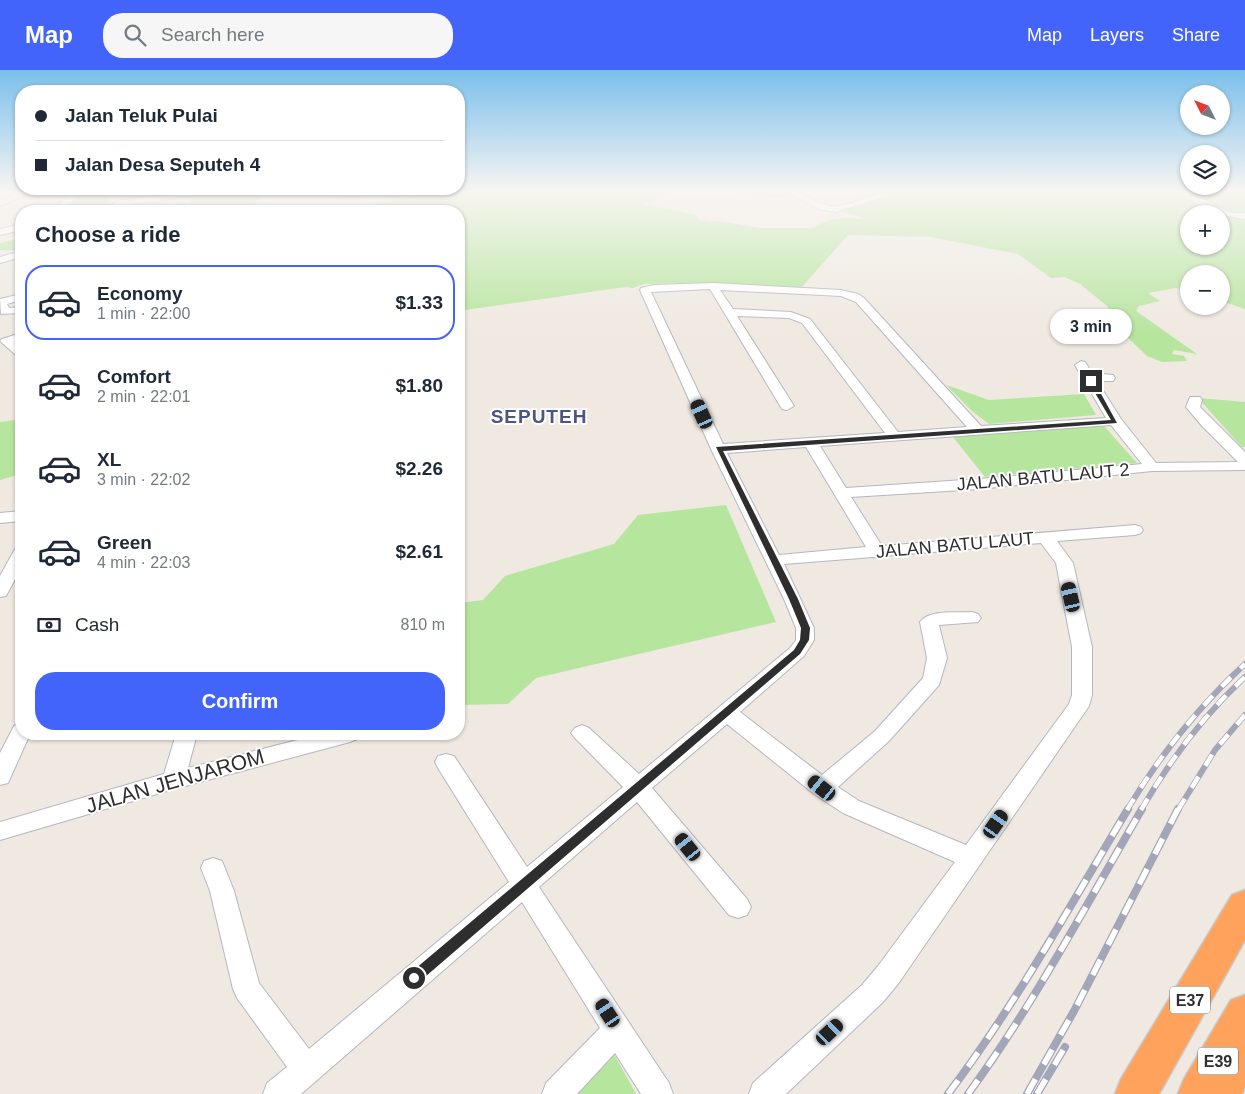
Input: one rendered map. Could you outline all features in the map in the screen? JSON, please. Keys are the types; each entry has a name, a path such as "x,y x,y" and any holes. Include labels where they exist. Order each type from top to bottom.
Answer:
{"highway":[{"name":"E37","path":"1136,1094 1245,906"},
{"name":"E39","path":"1155,1094 1245,931"}],"street":[{"path":"0,260 15,256"},
{"path":"713,286 787,406"},
{"path":"278,1094 797,652 805,640 805,628 775,560 718,449 646,290 654,288 713,286 841,293 854,296 873,294"},
{"path":"854,296 860,300 978,431"},
{"path":"15,298 1,302 5,312 15,311"},
{"path":"730,312 790,315 806,321 895,437"},
{"path":"15,338 6,341 15,348"},
{"path":"1081,365 1115,421 1152,467"},
{"path":"1088,377 1109,378"},
{"path":"1195,400 1193,407 1244,459"},
{"path":"718,449 1115,421"},
{"path":"810,442 878,553"},
{"name":"JALAN BATU LAUT 2","path":"840,493 978,484 1244,459"},
{"path":"0,518 15,517"},
{"name":"JALAN BATU LAUT","path":"775,560 878,553 1136,530"},
{"path":"764,1094 872,994 904,954 1079,706 1082,695 1082,647 1064,563 1045,537"},
{"path":"0,592 15,564"},
{"path":"822,788 882,736 932,680 937,658 929,622 934,619 972,618"},
{"path":"726,712 822,788 851,807 971,858"},
{"path":"582,733 638,787 738,907"},
{"path":"0,777 17,740"},
{"path":"174,780 184,740"},
{"name":"JALAN JENJAROM","path":"0,831 174,780 327,740"},
{"path":"446,762 658,1094"},
{"path":"213,868 222,891 247,989 307,1070"},
{"path":"557,1094 618,1029"}],"green space":[{"path":"15,239 15,251 0,250 0,243"},
{"path":"465,239 845,239 801,288 683,283 644,284 633,288 627,287 465,310"},
{"path":"940,239 1180,239 1180,255 1230,255 1230,239 1245,239 1245,309 1230,304 1230,265 1180,265 1180,289 1176,288 1148,293 1160,301 1139,306 1136,311 1197,354 1174,350 1172,354 1184,356 1187,361 1162,362 1147,356 1124,334 1107,306 1080,284 1064,277 1051,278 1018,254"},
{"path":"946,385 989,400 1084,394 1096,415 989,424 972,411"},
{"path":"1198,398 1245,402 1245,447 1242,447"},
{"path":"15,420 15,476 0,480 0,422"},
{"path":"1104,426 1137,463 985,477 953,437"},
{"path":"726,505 776,622 536,678 508,704 465,705 465,602 483,600 505,576 614,544 638,515"},
{"path":"609,1045 636,1094 567,1094"}],"railway":[{"path":"1127,810 1166,751 1181,732 1211,697 1245,664"},
{"path":"1141,810 1188,739 1215,707 1245,677"},
{"path":"1178,810 1215,750 1245,715"},
{"path":"948,1094 1020,990 1128,809"},
{"path":"968,1094 1037,990 1142,809"},
{"path":"1027,1094 1074,1011 1178,809"},
{"path":"1037,1094 1065,1047"}],"district":[{"name":"SEPUTEH","path":"539,416"}],"route":[{"path":"414,978 797,652 805,640 805,628 794,599 718,449 1115,421 1091,381"}]}
